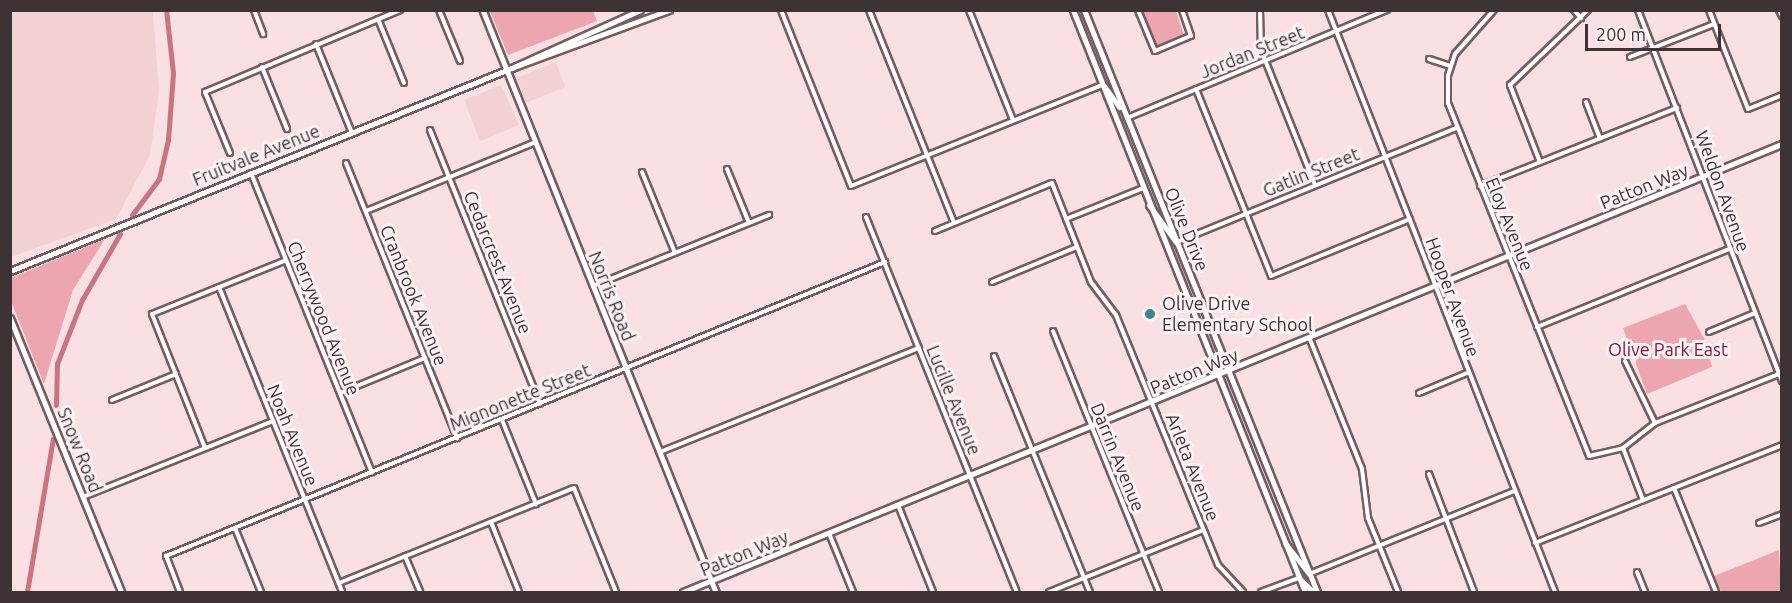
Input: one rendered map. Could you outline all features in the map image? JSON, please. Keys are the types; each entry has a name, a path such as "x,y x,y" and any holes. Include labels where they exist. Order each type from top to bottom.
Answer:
{"main road":[{"name":"Fruitvale Avenue","path":"10,271 507,70 640,10"},
{"name":"Fruitvale Avenue","path":"514,67 669,10"},
{"name":"Olive Drive","path":"1073,10 1305,592"},
{"name":"Olive Drive","path":"1084,10 1315,592"},
{"path":"615,21 619,30"},
{"path":"1102,85 1127,118"},
{"path":"1149,205 1176,242"},
{"name":"Snow Road","path":"10,318 121,592"},
{"path":"1285,543 1309,574"},
{"path":"1299,578 1315,592"}],"street":[{"path":"254,10 263,34"},
{"path":"230,153 205,92 400,10"},
{"path":"439,10 460,61"},
{"name":"Norris Road","path":"483,10 716,592"},
{"path":"781,10 851,186 1102,85"},
{"path":"869,10 954,223 934,231"},
{"path":"969,10 1013,120"},
{"path":"1138,10 1155,51 1191,36 1182,10"},
{"path":"1260,10 1257,34 1265,61 1315,185"},
{"name":"Hooper Avenue","path":"1328,10 1335,33 1410,219 1432,287 1555,592"},
{"name":"Jordan Street","path":"1127,118 1387,10"},
{"path":"1484,10 1489,15"},
{"name":"Eloy Avenue","path":"1494,10 1460,45 1450,66 1447,94 1457,128 1589,456 1623,448"},
{"path":"1574,10 1581,18"},
{"path":"1540,162 1510,85 1588,10"},
{"name":"Weldon Avenue","path":"1638,10 1782,381"},
{"path":"1709,10 1748,109 1782,95"},
{"path":"1779,10 1782,16"},
{"path":"378,19 404,83"},
{"path":"1630,57 1714,24"},
{"path":"316,44 352,133"},
{"path":"1429,59 1450,66"},
{"path":"262,67 287,129"},
{"path":"1196,89 1271,276 1410,219"},
{"path":"1586,102 1600,138"},
{"path":"1480,186 1677,108"},
{"name":"Gatlin Street","path":"1176,242 1457,128"},
{"name":"Cedarcrest Avenue","path":"430,130 540,404"},
{"path":"366,211 536,142"},
{"name":"Patton Way","path":"683,592 1218,377 1310,337 1782,144"},
{"name":"Cranbrook Avenue","path":"346,163 457,438"},
{"path":"728,168 749,223"},
{"path":"642,172 675,253"},
{"name":"Cherrywood Avenue","path":"251,173 372,472"},
{"name":"Arleta Avenue","path":"954,223 1052,183 1095,288 1116,315 1203,530 1222,571 1243,592"},
{"path":"1066,219 1143,188"},
{"path":"593,286 769,215"},
{"name":"Lucille Avenue","path":"866,217 1017,592"},
{"path":"992,282 1077,247"},
{"path":"1537,327 1729,249"},
{"path":"205,448 152,314 286,260"},
{"name":"Mignonette Street","path":"180,592 166,556 885,262"},
{"name":"Noah Avenue","path":"219,287 342,592"},
{"path":"1709,332 1755,313"},
{"name":"Darrin Avenue","path":"1053,331 1159,592"},
{"path":"1310,337 1362,469 1366,509 1398,592"},
{"path":"660,452 919,348"},
{"path":"994,356 1090,592"},
{"path":"340,393 425,358"},
{"path":"1625,361 1655,423"},
{"path":"1419,393 1467,373"},
{"path":"1643,500 1623,448 1655,423 1779,374"},
{"path":"112,400 176,375"},
{"path":"502,420 536,504"},
{"path":"83,497 273,421"},
{"path":"1535,543 1782,445"},
{"path":"1429,474 1444,519 1474,592"},
{"path":"339,583 574,488 616,592"},
{"path":"1674,488 1716,592"},
{"path":"1309,574 1514,490"},
{"path":"898,506 933,592"},
{"path":"1759,523 1782,514"},
{"path":"490,522 519,592"},
{"path":"235,528 261,592"},
{"path":"1049,592 1203,530"},
{"path":"829,533 853,592"},
{"path":"405,556 420,592"},
{"path":"1637,572 1645,592"},
{"path":"1261,592 1299,578"}],"shaded area":[{"path":"11,10 153,11 159,91 150,155 116,219 11,257"},
{"path":"556,62 565,87 526,103 517,78"},
{"path":"501,85 519,125 480,141 464,100"}],"green space":[{"path":"490,11 593,11 597,21 508,55"},
{"path":"1143,11 1176,11 1184,36 1155,46"},
{"path":"105,239 73,290 44,384 11,301 11,278"},
{"name":"Olive Park East","path":"1685,304 1705,340 1712,367 1647,394 1623,328"},
{"path":"1779,550 1781,592 1721,592 1714,576"}],"waterway":[{"path":"132,215 159,179 168,140 173,73 166,10"},
{"path":"56,405 57,364 82,300 120,234"},
{"path":"56,405 58,412"},
{"path":"27,592 53,439"}],"place":[{"name":"Olive Drive Elementary School","path":"1150,314"}]}
